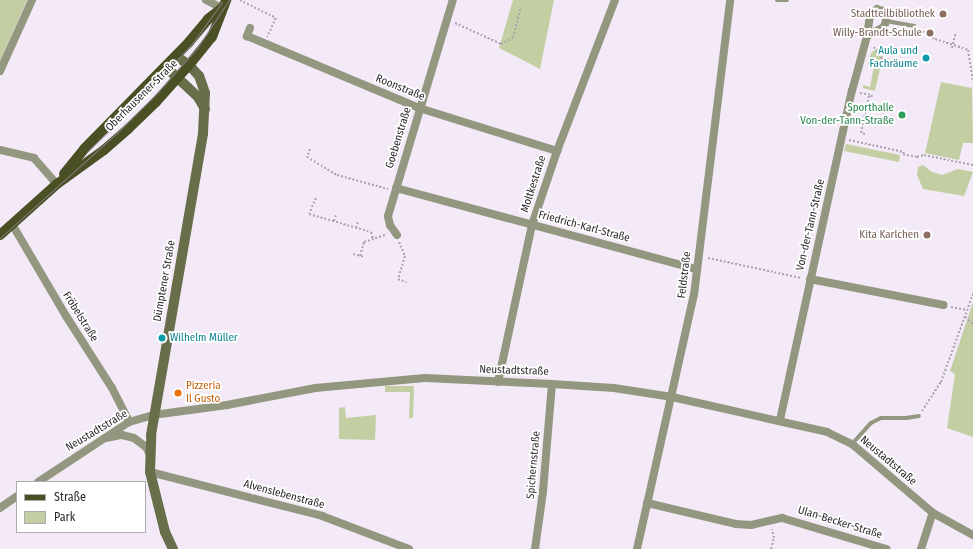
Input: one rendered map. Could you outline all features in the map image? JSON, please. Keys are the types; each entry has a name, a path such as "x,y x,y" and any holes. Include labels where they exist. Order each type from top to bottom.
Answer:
{"main road":[{"name":"Oberhausener Straße","path":"57,184 84,149 167,66 208,19 224,4"},
{"name":"Oberhausener Straße","path":"0,235 57,184 104,150 128,129 178,78 212,37 224,4"}],"street":[{"path":"0,70 32,0"},
{"path":"206,0 224,4"},
{"name":"Goebenstraße","path":"396,233 388,216 419,108 448,20 453,0"},
{"name":"Moltkestraße","path":"498,382 532,225 557,151 615,0"},
{"name":"Feldstraße","path":"637,549 686,332 697,269 730,0"},
{"name":"Von-der-Tann-Straße","path":"780,420 852,91 867,36 870,15 877,9 886,15 886,21"},
{"path":"867,36 884,27 886,21"},
{"name":"Roonstraße","path":"250,28 247,36 419,108 557,151"},
{"name":"Dümptener Straße","path":"173,549 165,532 150,472 150,455 153,415 202,140 205,109 205,93 202,82 189,65 176,56"},
{"path":"167,66 198,97 205,109"},
{"path":"0,150 34,158 57,184"},
{"name":"Friedrich-Karl-Straße","path":"395,189 697,269"},
{"name":"Fröbelstraße","path":"12,224 66,316 112,388 129,422"},
{"path":"810,279 944,305"},
{"name":"Neustadtstraße","path":"39,481 129,422 153,415 227,405 315,388 425,378 552,384 614,388 672,397 780,420 828,432 852,444 933,513 973,535"},
{"name":"Spichernstraße","path":"535,549 543,491 552,384"},
{"path":"102,439 122,436 134,438 146,447 150,455"},
{"name":"Alvenslebenstraße","path":"150,472 322,516 409,549"},
{"path":"0,508 16,497"},
{"name":"Ulan-Becker-Straße","path":"647,503 736,524 752,525 782,518 886,549"},
{"path":"921,549 933,513"}],"lane":[{"path":"777,0 787,0"},
{"path":"886,21 915,26"},
{"path":"852,444 870,423 881,418 906,418 919,416"}],"path":[{"path":"240,0 276,18 264,43"},
{"path":"448,20 501,44 513,38 520,9"},
{"path":"915,26 935,39 968,50 972,65 973,80"},
{"path":"952,48 956,32"},
{"path":"867,36 881,58 893,63"},
{"path":"852,91 872,95 871,98"},
{"path":"865,134 861,133 869,95"},
{"path":"842,139 904,152 904,154 917,157 924,155 973,165"},
{"path":"310,149 307,157 337,175 395,189"},
{"path":"316,198 309,214 371,232 373,239"},
{"path":"334,221 336,215"},
{"path":"356,228 358,222"},
{"path":"360,256 364,242 396,233 405,256 398,279 406,282"},
{"path":"354,254 364,257"},
{"path":"698,257 810,279"},
{"path":"919,416 941,382 973,294"},
{"path":"944,305 967,310"},
{"path":"965,317 973,324"},
{"path":"770,520 774,538 772,549"}],"green space":[{"path":"0,0 27,0 0,61"},
{"path":"513,0 554,0 540,69 499,48"},
{"path":"884,44 881,56 894,60 893,66 881,64 875,91 863,88 863,85 870,87 874,66 868,64 871,53"},
{"path":"941,82 972,88 973,143 963,143 959,160 925,153"},
{"path":"846,144 900,155 899,162 844,151"},
{"path":"923,165 932,172 942,175 958,169 973,172 964,196 923,189 917,175 918,167"},
{"path":"973,302 973,437 947,428 955,374 950,371"},
{"path":"385,386 414,386 413,418 409,418 410,392 385,392"},
{"path":"345,407 346,418 376,415 375,440 339,439 339,408"}],"tram line":[{"path":"0,238 120,130 158,92 197,48 229,0"},
{"path":"87,152 129,111 192,44 222,2"}],"place":[{"name":"Stadtteilbibliothek","path":"943,14"},
{"name":"Willy-Brandt-Schule","path":"930,33"},
{"name":"Aula und Fachräume","path":"926,58"},
{"name":"Sporthalle Von-der-Tann-Straße","path":"902,115"},
{"name":"Kita Karlchen","path":"927,235"},
{"name":"Wilhelm Müller","path":"162,338"},
{"name":"Pizzeria Il Gusto","path":"178,393"}]}
